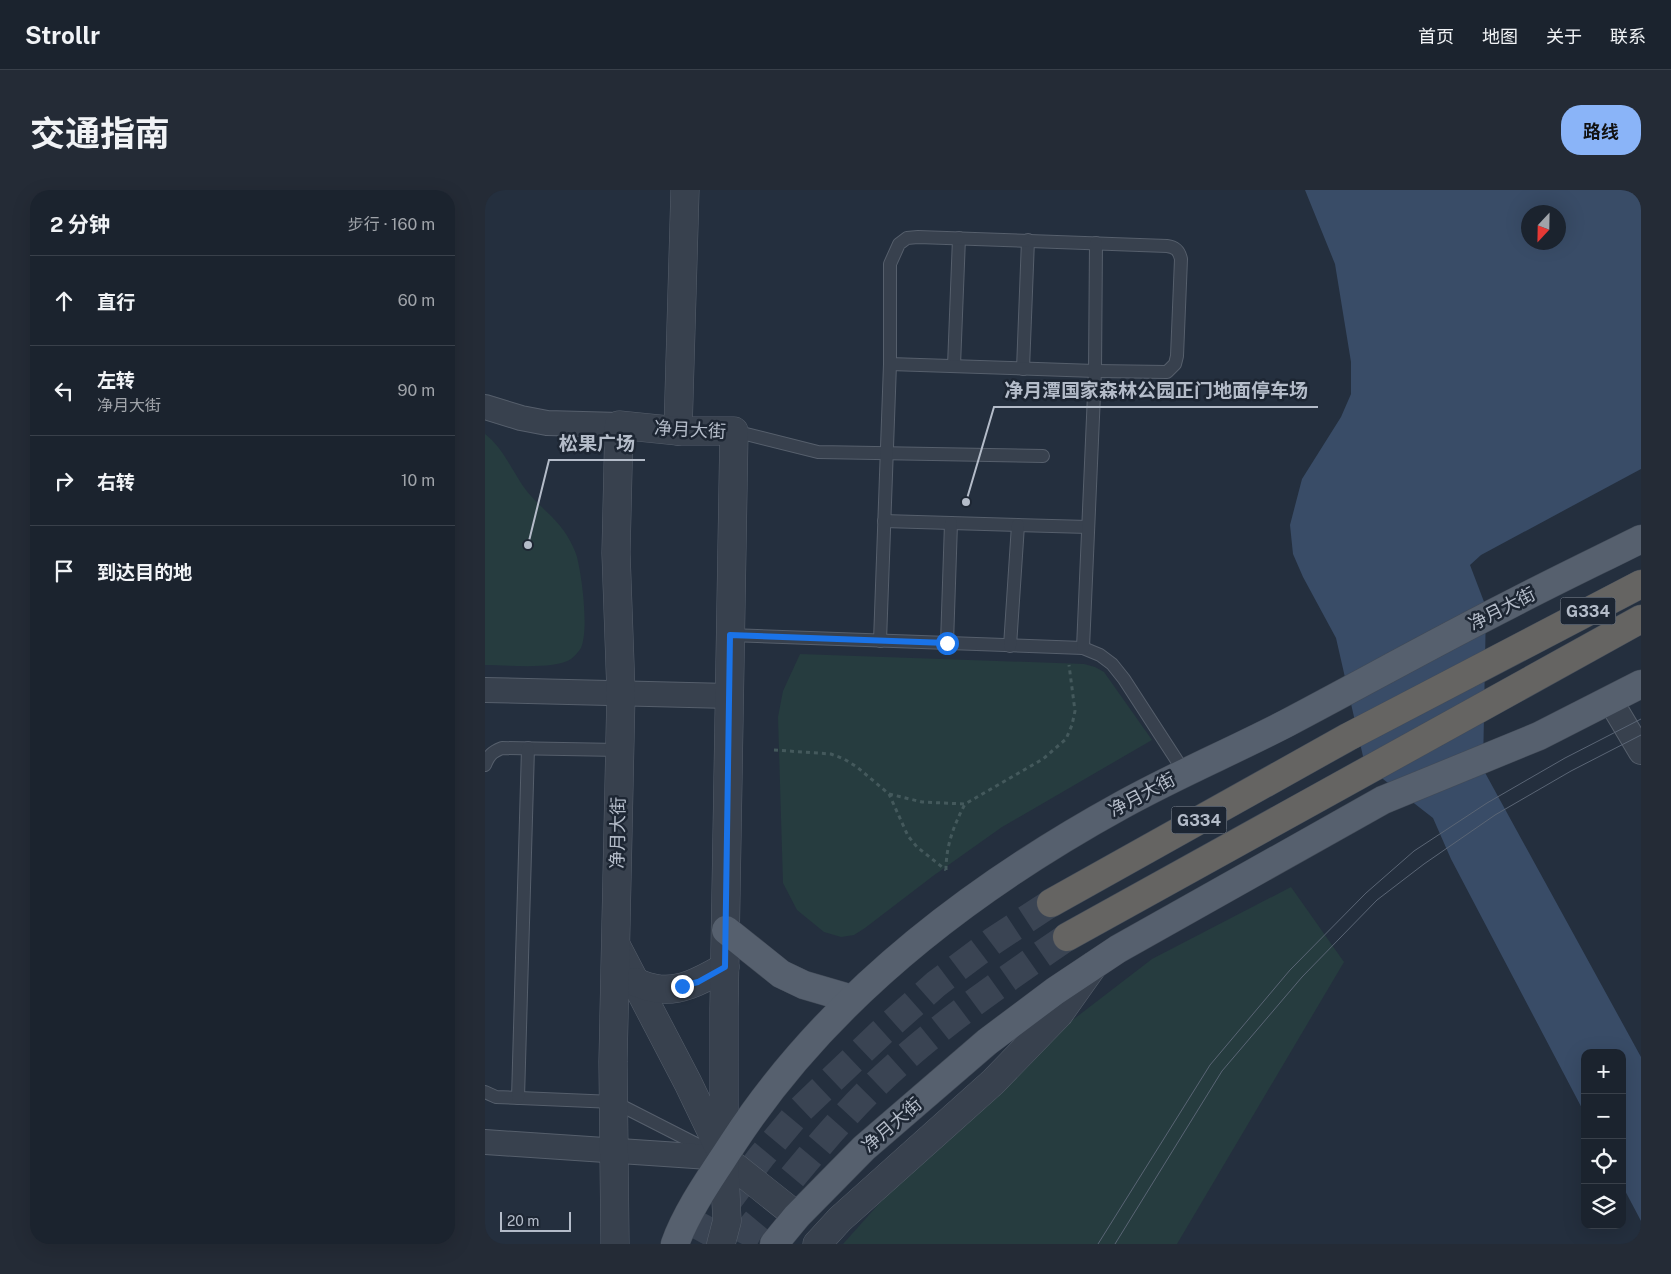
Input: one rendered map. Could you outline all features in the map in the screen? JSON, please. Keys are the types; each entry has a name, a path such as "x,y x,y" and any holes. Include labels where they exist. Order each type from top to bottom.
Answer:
{"highway":[{"name":"G334","path":"1051,903 1348,737 1641,584"},
{"name":"G334","path":"1067,937 1641,619"}],"main road":[{"name":"净月大街","path":"675,1244 701,1194 748,1120 782,1075 853,999 924,935 968,902 1024,863 1105,815 1287,723 1508,605 1641,540"},
{"name":"净月大街","path":"774,1244 797,1216 864,1148 987,1042 1055,991 1118,949 1383,800 1539,736 1641,684"},
{"path":"725,930 781,974 804,986 853,999"}],"street":[{"path":"678,432 685,190"},
{"path":"485,408 547,423 619,425"},
{"name":"净月大街","path":"615,1244 615,944 621,694 615,553 619,425 678,432 734,431 725,930 724,1158 727,1221 721,1244"},
{"path":"485,690 729,696"},
{"path":"1610,700 1641,752"},
{"path":"615,944 688,1083 724,1158 797,1216"},
{"name":"净月大街","path":"817,1244 840,1219 993,1082 1059,1014 1094,966"},
{"path":"635,982 654,989 668,989 698,982 725,967"},
{"path":"485,1142 724,1158"}],"lane":[{"path":"880,640 890,364 890,264 899,244 907,238 917,236 1167,246 1174,247 1179,252 1181,259 1177,356 1172,369 1167,372 1095,372 890,364"},
{"path":"954,366 959,238"},
{"path":"1023,369 1028,240"},
{"path":"1083,648 1095,372 1096,243"},
{"path":"734,431 818,452 1043,456"},
{"path":"884,521 1088,527"},
{"path":"947,643 951,523"},
{"path":"1010,646 1018,525"},
{"path":"730,635 1083,648 1100,655 1112,664 1124,679 1185,773"},
{"path":"485,765 489,756 494,751 502,748 619,750"},
{"path":"518,1098 528,748"},
{"path":"485,1092 496,1097 614,1102 724,1158"}],"path":[{"path":"889,794 923,802 965,804 1043,759 1066,739 1075,712 1067,647"},
{"path":"774,750 831,754 857,767 889,794 908,836 917,847 946,870 948,845 954,826 965,804"}],"green space":[{"path":"485,434 501,451 523,486 561,527 576,554 584,603 583,639 581,648 571,659 564,662 542,666 485,665"},
{"path":"800,654 1084,664 1104,672 1152,740 1002,827 933,876 865,928 854,935 841,937 824,932 797,910 783,883 778,717 783,691"},
{"path":"1291,887 1344,962 1177,1244 843,1244 894,1187 1014,1065 1152,959"}],"water":[{"path":"1305,190 1641,190 1641,469 1481,555 1470,565 1486,607 1483,769 1641,1057 1641,1221 1626,1193 1626,1049 1581,1049 1581,1106 1451,859 1433,818 1365,765 1336,638 1303,577 1293,554 1290,525 1302,479 1341,417 1351,394 1351,362 1335,264"}],"tunnel":[{"path":"703,1244 722,1209 761,1157 801,1109 936,984 993,941 1051,903"},
{"path":"742,1244 749,1230 793,1177 870,1090 940,1028 1067,937"}],"tram line":[{"path":"1098,1244 1210,1065 1290,970 1366,893 1414,851 1487,803 1565,758 1641,719"},
{"path":"1115,1244 1222,1071 1302,977 1377,900 1424,864 1495,815 1571,771 1641,735"}],"place":[{"name":"净月潭国家森林公园正门地面停车场","path":"966,502"},
{"name":"松果广场","path":"528,545"}],"route":[{"path":"682,986 698,982 725,967 730,635 947,643"}]}
